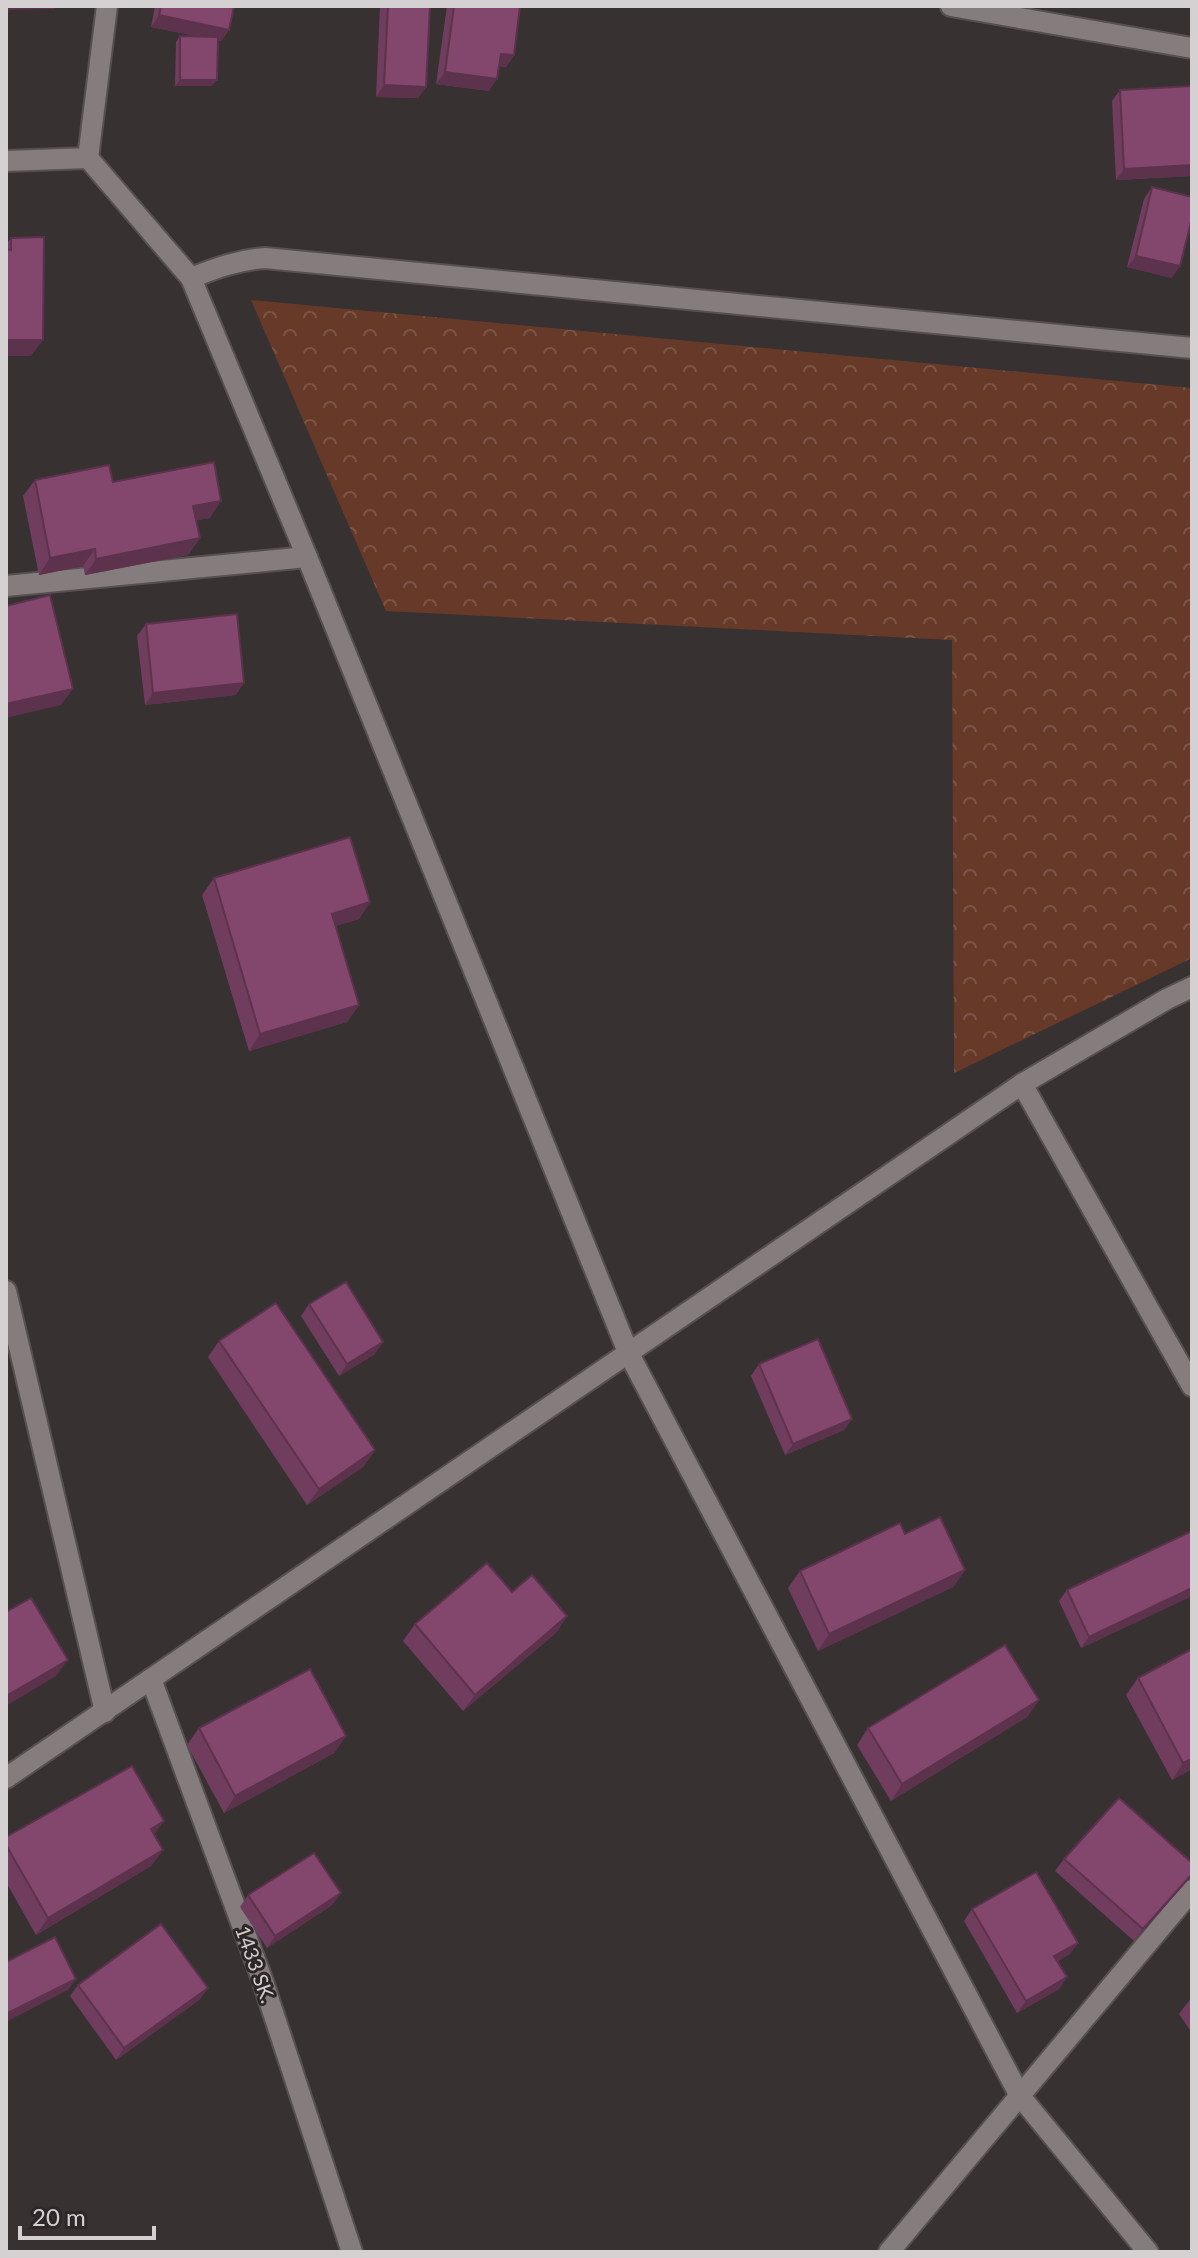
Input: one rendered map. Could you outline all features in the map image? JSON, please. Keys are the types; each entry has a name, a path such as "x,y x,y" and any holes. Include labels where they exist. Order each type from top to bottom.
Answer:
{"street":[{"path":"107,6 88,158 191,278 628,1352 1020,2096 1148,2252"},
{"path":"951,6 1192,48"},
{"path":"6,161 88,158"},
{"path":"191,278 233,262 265,258 1192,348"},
{"path":"6,586 307,557"},
{"path":"6,1778 1022,1084 1192,987"},
{"path":"1022,1084 1192,1386"},
{"path":"6,1291 105,1712"},
{"name":"1433 SK.","path":"151,1679 262,1979 352,2252"},
{"path":"889,2252 1192,1890"}],"green space":[{"path":"251,300 1192,388 1192,958 954,1073 952,640 386,611"}],"building":[{"path":"161,6 234,6 229,30 159,15"},
{"path":"388,6 430,6 426,87 384,85"},
{"path":"454,6 520,6 514,55 501,54 497,79 445,72"},
{"path":"180,36 218,37 217,80 180,80"},
{"path":"1192,86 1192,165 1124,169 1120,90"},
{"path":"1152,187 1192,197 1192,218 1180,266 1136,256"},
{"path":"44,237 43,340 6,340 6,249 11,250 11,238"},
{"path":"214,462 221,501 193,506 200,538 96,559 95,549 50,558 35,480 109,465 113,482"},
{"path":"50,595 73,689 6,704 6,606"},
{"path":"237,614 244,683 153,693 146,624"},
{"path":"350,837 370,902 332,914 359,1005 260,1034 214,878"},
{"path":"346,1282 383,1342 347,1364 309,1304"},
{"path":"276,1303 375,1450 319,1489 219,1341"},
{"path":"818,1339 852,1419 793,1444 759,1364"},
{"path":"940,1517 965,1570 829,1634 800,1571 900,1523 905,1534"},
{"path":"1192,1531 1192,1588 1089,1637 1067,1590"},
{"path":"487,1563 512,1592 532,1575 567,1616 475,1695 415,1624"},
{"path":"31,1598 68,1660 6,1696 6,1612"},
{"path":"1005,1645 1039,1700 902,1784 868,1728"},
{"path":"1192,1649 1192,1759 1183,1763 1138,1678"},
{"path":"310,1669 346,1736 235,1796 199,1728"},
{"path":"132,1766 164,1821 151,1829 163,1850 48,1918 6,1845 6,1837"},
{"path":"1119,1798 1192,1863 1192,1874 1143,1929 1064,1859"},
{"path":"314,1853 341,1893 275,1936 248,1895"},
{"path":"1036,1872 1078,1943 1054,1956 1067,1977 1026,2001 972,1909"},
{"path":"161,1924 208,1988 124,2048 78,1985"},
{"path":"55,1937 76,1979 6,2014 6,1962"}]}
